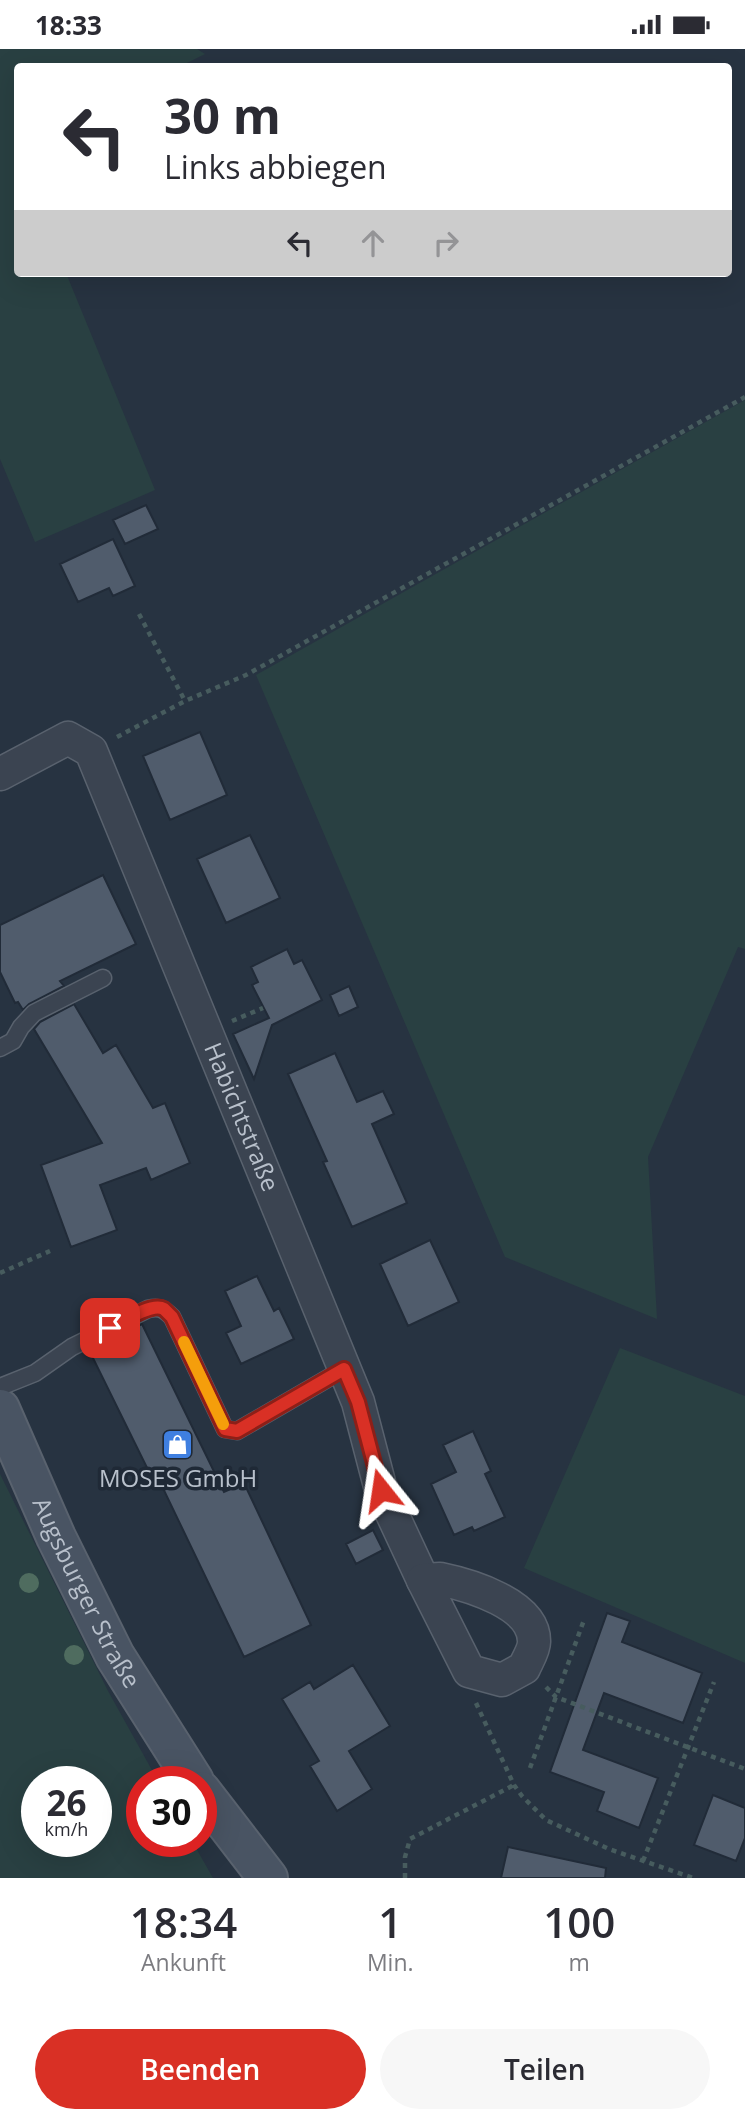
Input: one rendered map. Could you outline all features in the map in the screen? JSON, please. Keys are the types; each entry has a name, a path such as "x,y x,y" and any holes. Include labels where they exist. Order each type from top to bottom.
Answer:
{"street":[{"path":"0,773 68,738 91,751"},
{"name":"Habichtstraße","path":"91,751 358,1402 381,1490 469,1671"},
{"name":"Augsburger Straße","path":"0,1409 56,1537 109,1644 183,1766"},
{"path":"423,1580 440,1579 462,1583 509,1604 528,1621 534,1643 524,1668 502,1680 469,1671"},
{"name":"Augsburger Straße","path":"217,1813 268,1878"},
{"path":"217,1841 234,1878"}],"lane":[{"path":"0,1048 13,1041 34,1013 103,978"},
{"path":"0,1387 34,1373 72,1347 156,1307 164,1309 172,1317 225,1429 237,1431 344,1369"}],"path":[{"path":"91,751 185,701 246,675 745,397"},
{"path":"139,614 185,701"},
{"path":"0,1273 50,1251"},
{"path":"530,1768 584,1621"},
{"path":"524,1668 556,1697 745,1769"},
{"path":"469,1671 475,1701 514,1785 522,1797 546,1820 609,1849 694,1878"},
{"path":"643,1861 714,1682"},
{"path":"405,1878 405,1857 410,1839 514,1785"}],"green space":[{"path":"0,49 197,49 205,54 187,63 14,63 14,277 68,277 155,490 35,542 0,459"},
{"path":"745,400 745,949 738,947 648,1157 657,1319 505,1257 256,675"},
{"path":"620,1348 745,1396 745,1663 524,1568"},
{"path":"0,1474 108,1691 150,1766 126,1766 126,1857 201,1857 213,1878 0,1878"}],"building":[{"path":"146,505 158,529 125,544 113,520"},
{"path":"113,539 135,586 113,596 109,588 78,602 60,564"},
{"path":"200,732 227,795 170,820 143,756"},
{"path":"250,835 280,898 226,923 197,859"},
{"path":"103,875 136,944 60,981 64,986 29,1004 23,1010 18,1002 15,1003 0,972 0,925"},
{"path":"287,949 294,964 302,960 322,1000 272,1025 254,1079 233,1034 269,1018 252,985 258,982 251,967"},
{"path":"349,986 358,1007 339,1016 330,995"},
{"path":"74,1004 103,1053 116,1045 153,1108 165,1103 190,1163 151,1180 146,1168 100,1185 117,1230 71,1247 41,1165 102,1143 34,1029 40,1022"},
{"path":"335,1053 357,1102 383,1091 394,1114 372,1124 407,1203 352,1227 323,1162 327,1161 288,1074"},
{"path":"430,1240 459,1302 408,1326 380,1264"},
{"path":"257,1276 274,1311 279,1308 294,1339 241,1364 226,1333 241,1326 225,1291"},
{"path":"142,1324 224,1492 244,1483 311,1625 244,1657 160,1482 155,1484 89,1350"},
{"path":"473,1431 491,1471 485,1474 505,1517 474,1531 472,1527 454,1535 431,1484 456,1472 443,1445"},
{"path":"373,1530 383,1550 356,1564 346,1544"},
{"path":"607,1613 630,1621 622,1642 702,1673 683,1723 604,1693 583,1750 658,1778 639,1828 597,1811 604,1792 550,1772"},
{"path":"353,1665 390,1726 349,1751 372,1789 337,1811 310,1766 319,1761 282,1699 310,1682 314,1689"},
{"path":"713,1795 745,1808 745,1838 736,1861 694,1845"},
{"path":"508,1847 606,1868 605,1878 501,1878"}],"slow traffic":[{"path":"184,1342 223,1424"}],"place":[{"name":"MOSES GmbH","path":"178,1445"}],"route":[{"path":"110,1328 148,1309 164,1309 172,1317 225,1429 237,1431 344,1369 358,1402 381,1490"}]}
